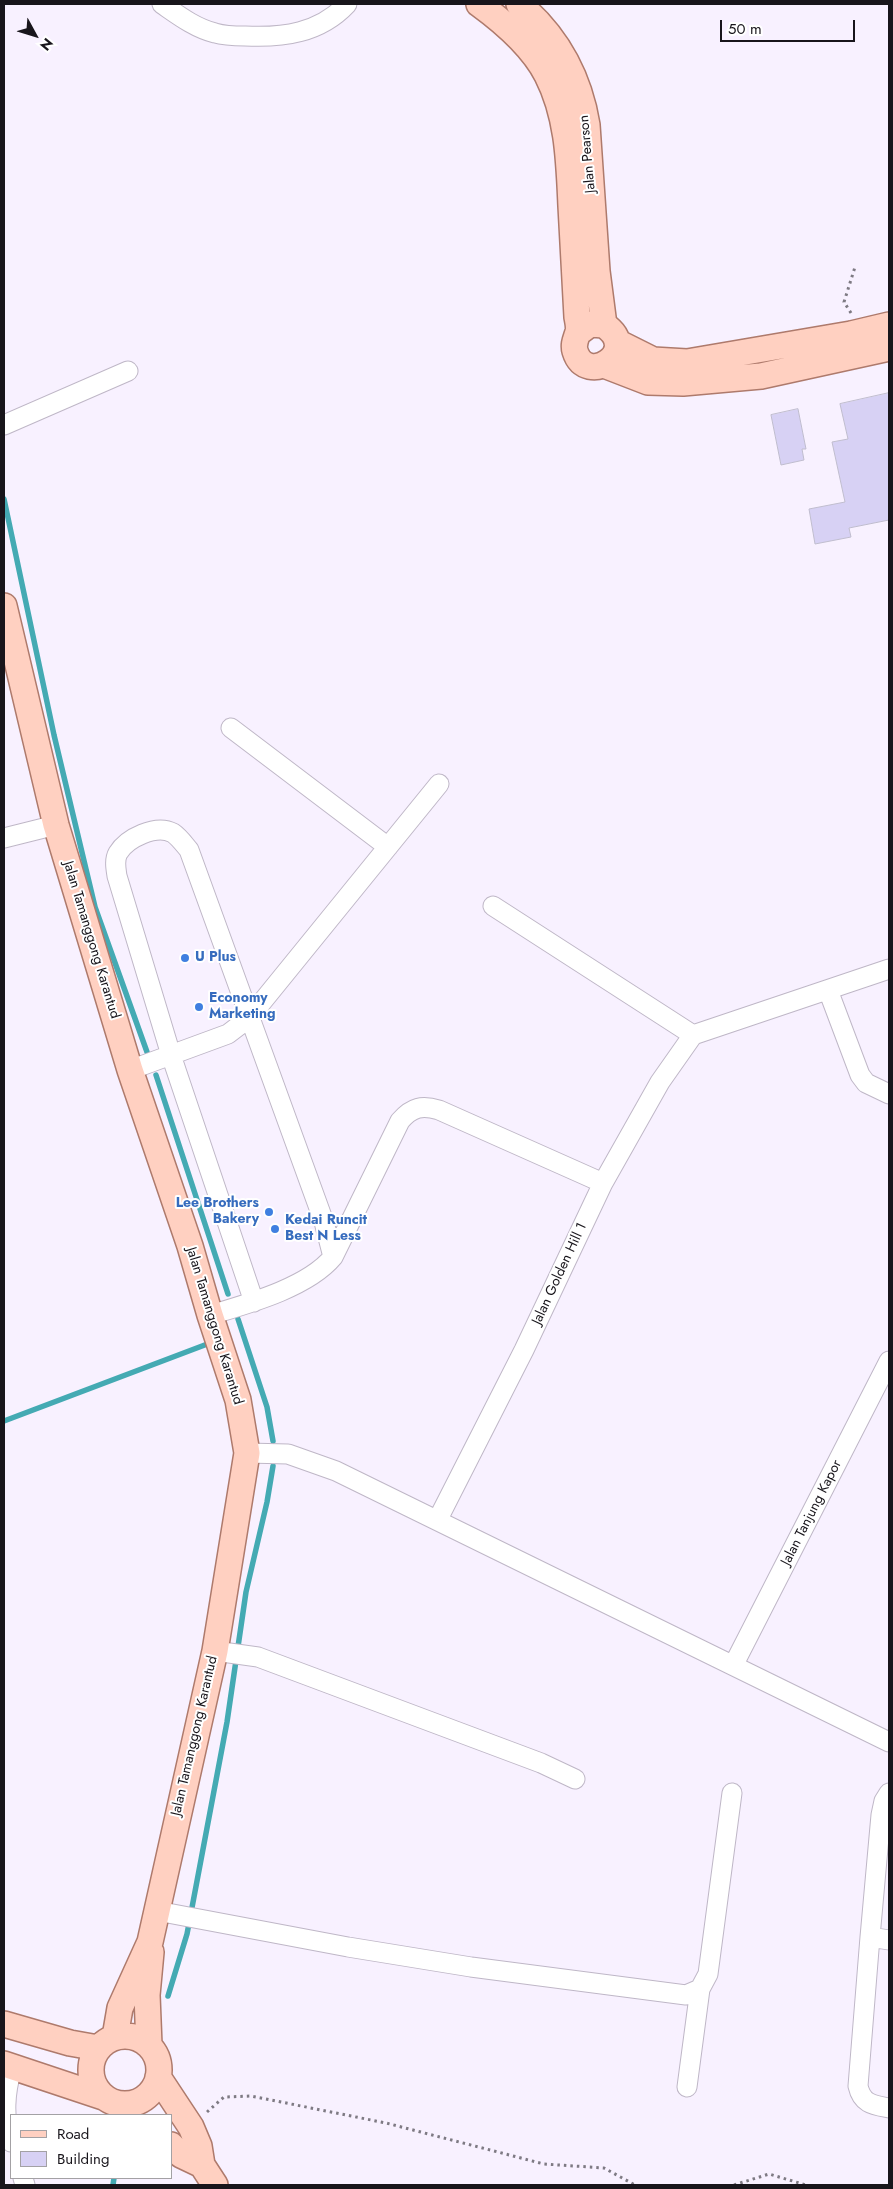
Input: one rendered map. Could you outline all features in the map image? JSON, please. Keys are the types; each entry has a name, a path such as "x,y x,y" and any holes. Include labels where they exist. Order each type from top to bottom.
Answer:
{"main road":[{"path":"479,4 504,24 534,56 556,94 565,122 578,333 574,347 579,360 591,366 604,365 648,382 683,383 762,376 889,348"},
{"name":"Jalan Pearson","path":"519,4 555,42 576,79 583,100 588,125 598,287 611,334"},
{"path":"578,333 590,324 611,334 653,360 687,362 861,332 889,325"},
{"path":"604,365 615,356 611,334"},
{"name":"Jalan Tamanggong Karantud","path":"4,606 56,825 130,1070 190,1246 238,1400 247,1454 224,1601 222,1652 176,1915 150,1942 106,2042"},
{"name":"Jalan Tamanggong Karantud","path":"149,2044 150,1942"},
{"path":"4,2024 70,2043 106,2042 133,2036 149,2044 157,2060 158,2077 148,2095 139,2101 133,2110 103,2097 8,2066"},
{"path":"103,2097 91,2079 90,2068 92,2057 106,2042"},
{"path":"158,2077 191,2127 209,2175"},
{"path":"172,2146 209,2175"}],"street":[{"path":"162,4 201,28 216,34 255,37 297,34 318,26 338,13 347,4"},
{"path":"4,425 128,371"},
{"path":"231,728 388,847"},
{"path":"130,1070 228,1034 248,1018 439,784"},
{"path":"4,838 56,825"},
{"path":"254,1302 171,1056 117,876 115,864 118,854 126,844 139,836 162,830 172,833 189,850 248,1018 324,1222 332,1256"},
{"path":"493,906 693,1035 889,969"},
{"path":"828,990 860,1075 873,1087 889,1094"},
{"name":"Jalan Golden Hill 1","path":"438,1519 524,1350 603,1183 660,1082 693,1035"},
{"path":"210,1315 254,1302 314,1275 324,1267 332,1256 400,1121 416,1107 439,1110 603,1183"},
{"name":"Jalan Tanjung Kapor","path":"734,1664 889,1361"},
{"path":"247,1454 288,1454 336,1471 734,1664 889,1742"},
{"path":"222,1652 258,1657 541,1763 575,1779"},
{"path":"687,2087 700,1989 708,1974 732,1793"},
{"path":"889,1793 884,1801 880,1815 858,2086 864,2101 870,2105 889,2108"},
{"path":"176,1915 480,1968 673,1995 686,1995 700,1989"},
{"path":"870,1937 889,1940"},
{"path":"8,2066 5,2111 10,2137"}],"path":[{"path":"855,268 844,302 861,332"},
{"path":"191,2127 224,2097 251,2096 386,2123 544,2164 604,2168 635,2185"},
{"path":"734,2185 769,2174 806,2185"}],"building":[{"path":"889,393 889,520 849,528 851,537 815,544 809,509 845,502 832,442 848,439 840,404"},
{"path":"798,409 806,449 802,449 804,460 781,465 771,415"}],"waterway":[{"path":"4,499 54,735 95,907 147,1052"},
{"path":"156,1075 228,1294"},
{"path":"238,1319 267,1407 273,1441"},
{"path":"4,1421 210,1343"},
{"path":"168,1996 187,1934 227,1722 246,1592 267,1502 273,1466"},
{"path":"113,2185 114,2179"}],"place":[{"name":"U Plus","path":"185,958"},
{"name":"Economy Marketing","path":"199,1007"},
{"name":"Lee Brothers Bakery","path":"269,1212"},
{"name":"Kedai Runcit Best N Less","path":"275,1229"}]}
